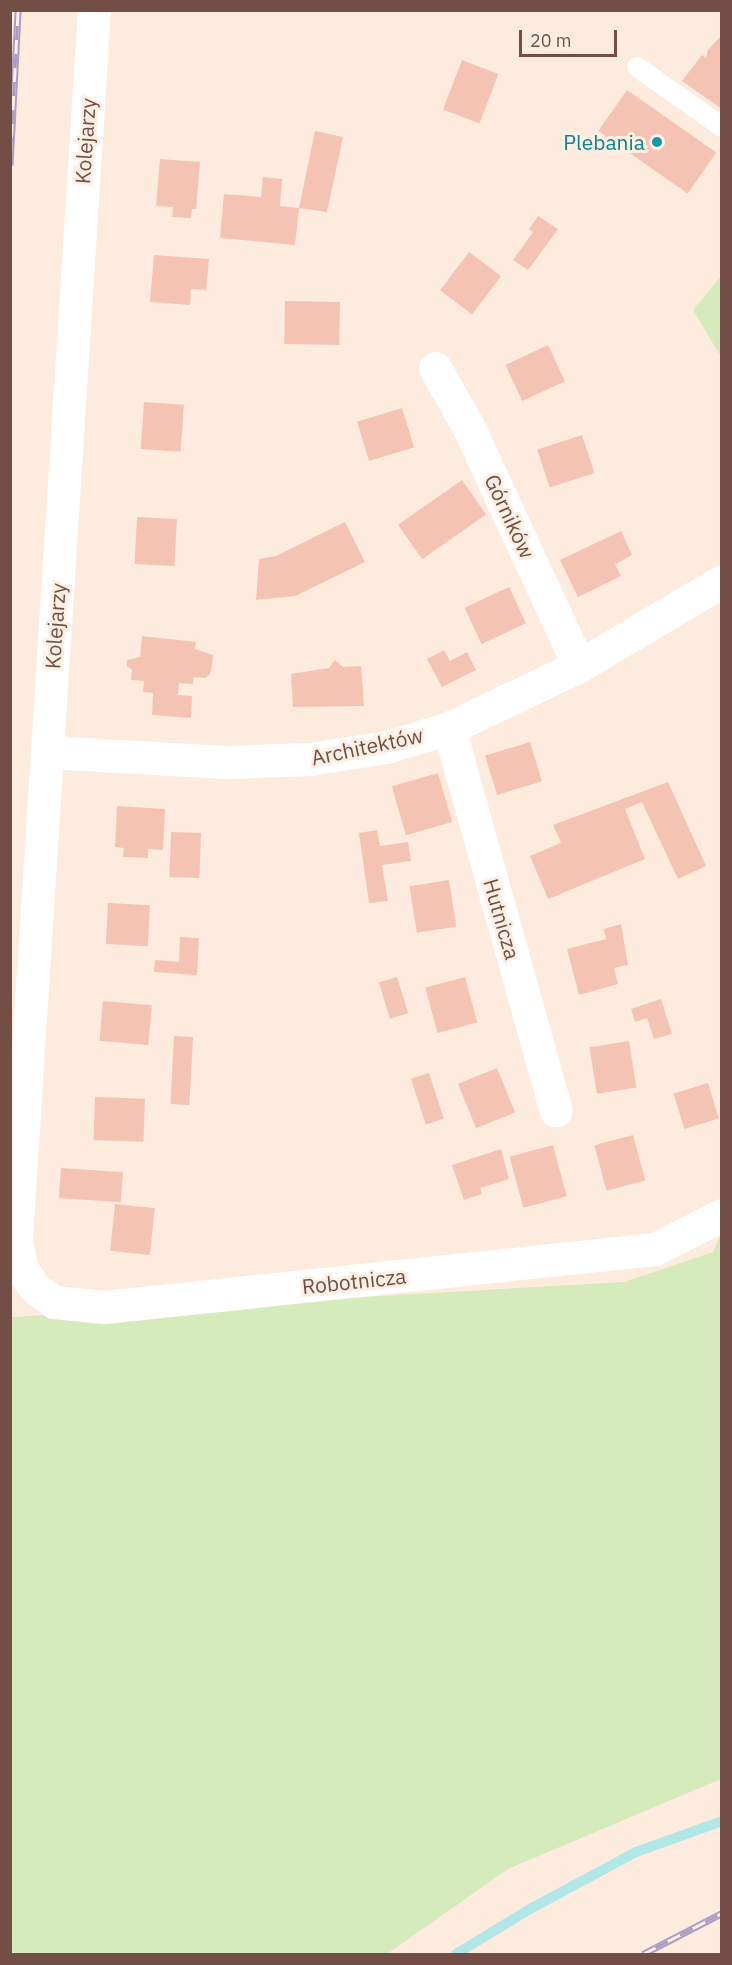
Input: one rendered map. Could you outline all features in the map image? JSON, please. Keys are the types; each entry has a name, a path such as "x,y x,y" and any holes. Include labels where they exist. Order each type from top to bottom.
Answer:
{"street":[{"name":"Kolejarzy","path":"16,1264 94,10"},
{"name":"Górników","path":"435,368 468,426 579,666"},
{"name":"Architektów","path":"47,752 226,762 310,759 386,747 449,728 579,666 722,581"},
{"name":"Hutnicza","path":"449,728 556,1110"},
{"name":"Robotnicza","path":"16,1264 35,1288 54,1302 105,1307 655,1249 722,1215"}],"lane":[{"path":"637,67 722,127"}],"green space":[{"path":"721,276 721,357 693,310"},
{"path":"721,1233 721,1779 508,1869 387,1954 11,1954 11,1317 624,1282 713,1252"}],"building":[{"path":"722,35 722,109 682,81 702,55 706,58 708,50"},
{"path":"462,60 498,74 479,123 443,109"},
{"name":"Plebania","path":"627,90 716,153 688,193 598,131"},
{"path":"315,131 343,137 327,212 299,208"},
{"path":"160,159 200,162 196,209 192,209 191,218 172,217 173,207 156,206"},
{"path":"263,177 282,179 280,206 299,208 295,245 220,238 224,194 261,197"},
{"path":"538,216 558,229 528,270 513,260 533,232 529,229"},
{"path":"469,252 501,276 472,314 440,290"},
{"path":"154,255 209,259 206,290 191,289 190,305 150,302"},
{"path":"285,301 340,302 339,345 284,344"},
{"path":"548,345 565,381 522,401 505,365"},
{"path":"144,402 184,405 181,452 141,449"},
{"path":"402,408 414,447 369,461 357,422"},
{"path":"582,435 594,473 550,488 537,450"},
{"path":"462,480 486,514 422,559 398,525"},
{"path":"137,517 177,519 174,566 135,564"},
{"path":"345,522 365,562 295,596 256,600 259,559 276,556"},
{"path":"621,531 632,555 615,564 621,576 578,597 560,560"},
{"path":"509,587 526,623 481,644 465,608"},
{"path":"142,636 196,642 195,649 213,655 211,672 206,678 194,677 193,684 179,683 178,695 192,696 191,718 152,715 153,693 143,692 144,681 131,680 132,670 127,666 127,660 140,657"},
{"path":"444,650 450,661 467,652 476,670 442,687 427,659"},
{"path":"335,660 343,667 361,666 364,706 293,707 291,674 329,668"},
{"path":"530,742 542,781 497,795 485,756"},
{"path":"438,773 452,822 406,835 392,786"},
{"path":"668,782 706,866 678,879 642,802 625,809 645,859 548,899 530,856 561,843 553,825"},
{"path":"117,806 165,809 163,850 148,849 148,858 123,857 124,848 115,847"},
{"path":"377,830 380,846 408,842 411,861 382,865 388,901 369,903 359,833"},
{"path":"171,832 201,833 199,878 169,877"},
{"path":"449,880 456,926 417,933 409,886"},
{"path":"108,903 150,905 148,946 106,944"},
{"path":"621,924 628,965 614,968 618,984 579,995 567,949 606,939 604,929"},
{"path":"180,937 199,938 197,975 154,972 155,960 179,962"},
{"path":"397,977 408,1013 390,1019 379,983"},
{"path":"465,977 477,1022 438,1033 425,988"},
{"path":"661,999 672,1034 654,1039 647,1018 635,1022 631,1009"},
{"path":"103,1001 152,1005 148,1045 100,1041"},
{"path":"174,1036 193,1037 189,1105 170,1104"},
{"path":"629,1041 636,1087 597,1094 589,1047"},
{"path":"497,1068 515,1113 476,1128 458,1084"},
{"path":"429,1073 444,1119 426,1125 411,1079"},
{"path":"708,1083 719,1118 684,1129 674,1094"},
{"path":"95,1097 145,1099 143,1142 93,1140"},
{"path":"633,1135 645,1180 607,1191 594,1145"},
{"path":"553,1145 567,1196 523,1208 510,1157"},
{"path":"501,1149 509,1179 480,1188 482,1194 464,1200 452,1165"},
{"path":"61,1168 123,1172 121,1202 59,1198"},
{"path":"115,1204 155,1208 150,1255 110,1251"}],"waterway":[{"path":"456,1954 530,1909 636,1852 722,1821"}],"railway":[{"path":"10,165 18,10"},
{"path":"643,1954 722,1913"}],"place":[{"name":"Plebania","path":"657,142"}]}
